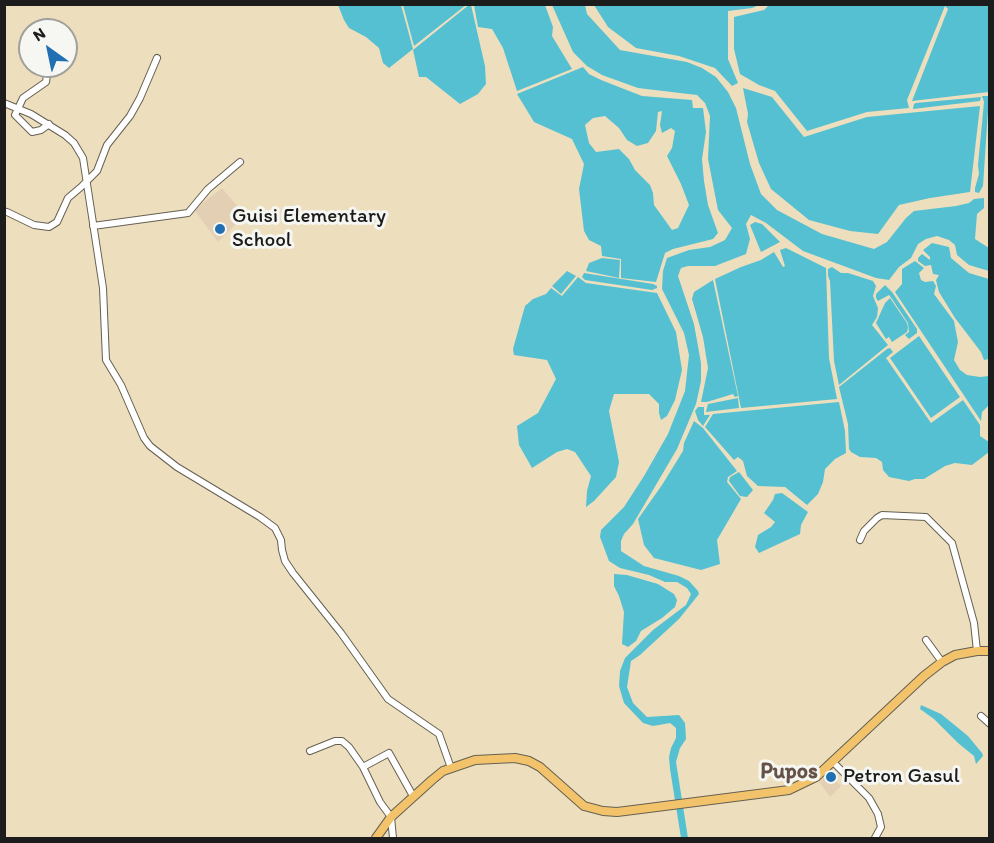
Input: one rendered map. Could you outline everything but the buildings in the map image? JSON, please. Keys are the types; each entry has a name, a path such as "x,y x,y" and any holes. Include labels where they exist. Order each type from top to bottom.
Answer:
{"main road":[{"path":"375,838 391,818 437,775 475,760 522,759 540,767 584,806 603,811 617,812 789,790 816,777 942,662 955,655 990,651"}],"street":[{"path":"7,212 34,225 49,227 57,222 69,198 97,171 112,138 132,112 157,58"},
{"path":"45,78 44,85 23,98 17,108 16,118 32,132 41,130 49,124"},
{"path":"4,103 49,124 71,139 83,158 103,288 106,360 121,385 144,438 150,446 177,466 274,528 281,540 285,561 293,573 341,633 388,699 439,734 451,768"},
{"path":"93,226 188,213 208,189 240,162"},
{"path":"860,540 864,531 882,515 926,517 952,543 974,623 976,651"},
{"path":"926,640 942,662"},
{"path":"981,716 990,724"},
{"path":"310,752 335,741 342,741 350,747 391,818 393,838"},
{"path":"363,767 389,753 413,796"},
{"path":"833,762 869,798 878,814 880,828 875,838"}],"shaded area":[{"name":"Guisi Elementary School","path":"222,188 245,215 218,242 194,210"},
{"path":"829,773 841,786 830,797 819,782"}],"water":[{"path":"403,4 466,5 414,46"},
{"path":"470,4 485,66 486,84 478,94 460,104 426,77 419,77 413,50"},
{"path":"338,5 401,5 413,49 389,68 383,63 379,48 366,37 349,28"},
{"path":"474,5 545,5 553,27 552,36 572,69 517,91 503,48 492,29 478,27"},
{"path":"552,5 585,5 587,14 620,50 687,62 716,77 728,92 736,108 750,164 761,194 777,210 822,234 874,249 887,242 914,211 956,206 984,198 984,208 977,214 975,239 989,248 989,271 969,265 957,255 955,245 937,236 918,244 911,258 899,267 889,280 876,278 803,251 766,223 751,215 746,224 750,239 746,254 715,266 681,268 678,276 694,324 701,363 701,381 696,404 677,449 633,524 624,534 621,551 644,566 689,581 699,594 679,619 631,661 627,687 633,703 647,717 679,715 685,723 686,739 680,748 676,762 688,838 681,838 670,769 669,757 676,738 676,728 670,723 653,726 643,723 624,703 619,686 620,671 625,658 653,630 686,605 691,594 687,588 677,582 665,582 649,575 620,568 609,561 600,537 601,530 624,507 644,476 668,434 685,391 689,355 684,333 662,289 663,271 667,258 689,250 710,247 725,240 732,228 718,210 708,159 710,116 705,103 697,95 638,88 602,75 587,66 573,52"},
{"path":"594,5 759,5 728,11 728,59 738,83 732,86 715,68 679,56 636,48 608,27"},
{"path":"769,5 989,5 989,92 912,101 948,9 945,6 907,100 909,108 867,112 807,131 775,91 740,74 734,49 734,17 764,10"},
{"path":"583,67 589,74 601,80 642,96 692,100 693,108 703,108 706,132 702,159 704,181 708,205 718,233 713,239 665,253 656,282 621,278 621,259 602,256 601,246 589,240 584,231 579,189 584,164 572,139 534,122 517,94","holes":["662,111 660,125 662,133 671,128 675,131 672,148 667,156 689,205 678,228 672,230 654,205 650,185 635,170 629,159 619,149 596,152 589,143 585,125 593,118 605,116 619,128 627,140 637,146 648,143 656,131 658,112"]},
{"path":"743,88 772,97 804,137 867,117 980,106 970,192 899,205 878,234 850,231 809,220 771,189 759,163 747,122 748,114"},
{"path":"982,96 989,96 983,186 979,193 975,192 975,188 979,174 984,102"},
{"path":"981,97 980,101 913,109 916,103"},
{"path":"755,222 762,224 780,242 761,252 750,225"},
{"path":"932,243 949,247 951,258 969,273 989,279 989,359 984,360 981,352 955,318 939,292 936,280 939,275 933,274 931,265 925,266 918,261 922,254 930,260 923,250"},
{"path":"786,248 826,268 829,358 837,399 741,408 715,279 761,260 774,252 783,267 785,266 780,250"},
{"path":"602,258 620,260 619,278 586,271 589,263"},
{"path":"915,261 924,268 919,273 921,280 933,281 936,286 934,294 954,321 958,342 954,360 960,370 967,375 989,376 989,405 982,412 981,421 895,292 902,284 902,269"},
{"path":"832,267 841,273 873,281 876,286 873,296 878,308 877,317 872,325 888,345 839,385 834,361 828,276 828,269"},
{"path":"567,271 576,276 561,294 552,286"},
{"path":"584,273 653,284 657,288 652,290 585,280 582,277"},
{"path":"578,277 586,283 657,293 676,332 682,370 675,400 667,416 661,420 659,404 649,394 614,394 609,411 619,462 616,477 586,507 591,476 575,452 567,449 557,452 532,468 519,445 517,426 538,413 556,379 547,360 514,355 513,349 525,306 533,299 546,294 551,288 562,296"},
{"path":"713,280 738,396 735,397 733,394 701,402 708,368 703,337 692,299 694,292"},
{"path":"885,285 917,329 917,333 909,339 905,335 909,332 908,323 889,295 878,301 876,298 876,294"},
{"path":"890,298 908,328 907,332 892,342 889,337 886,339 876,323 885,303"},
{"path":"919,336 960,397 931,418 890,358"},
{"path":"890,348 893,352 886,358 931,423 963,400 980,425 980,436 989,442 989,452 972,465 955,463 945,466 924,479 909,481 889,477 883,470 882,462 876,458 860,457 851,452 848,424 839,387"},
{"path":"738,398 739,408 706,412 708,404"},
{"path":"839,402 845,431 846,453 835,459 825,469 818,494 807,505 785,487 758,486 747,476 743,461 738,457 734,460 705,427 713,414"},
{"path":"698,407 704,407 704,415 710,415 703,426 695,411"},
{"path":"694,421 703,428 737,471 728,477 727,482 741,499 717,540 720,564 701,570 654,558 644,545 638,519 683,451 684,443"},
{"path":"739,472 753,490 747,497 740,496 729,481 730,477"},
{"path":"782,493 808,512 801,525 800,534 759,553 755,547 758,535 775,522 764,513 775,494"},
{"path":"614,574 627,575 658,584 674,594 677,600 675,607 641,631 636,641 628,647 622,644 624,612 614,586"},
{"path":"921,705 941,714 968,736 983,756 976,764 974,756 920,709"}],"place":[{"name":"Guisi Elementary School","path":"220,229"},
{"name":"Petron Gasul","path":"831,777"}],"district":[{"name":"Pupos","path":"789,772"}]}
